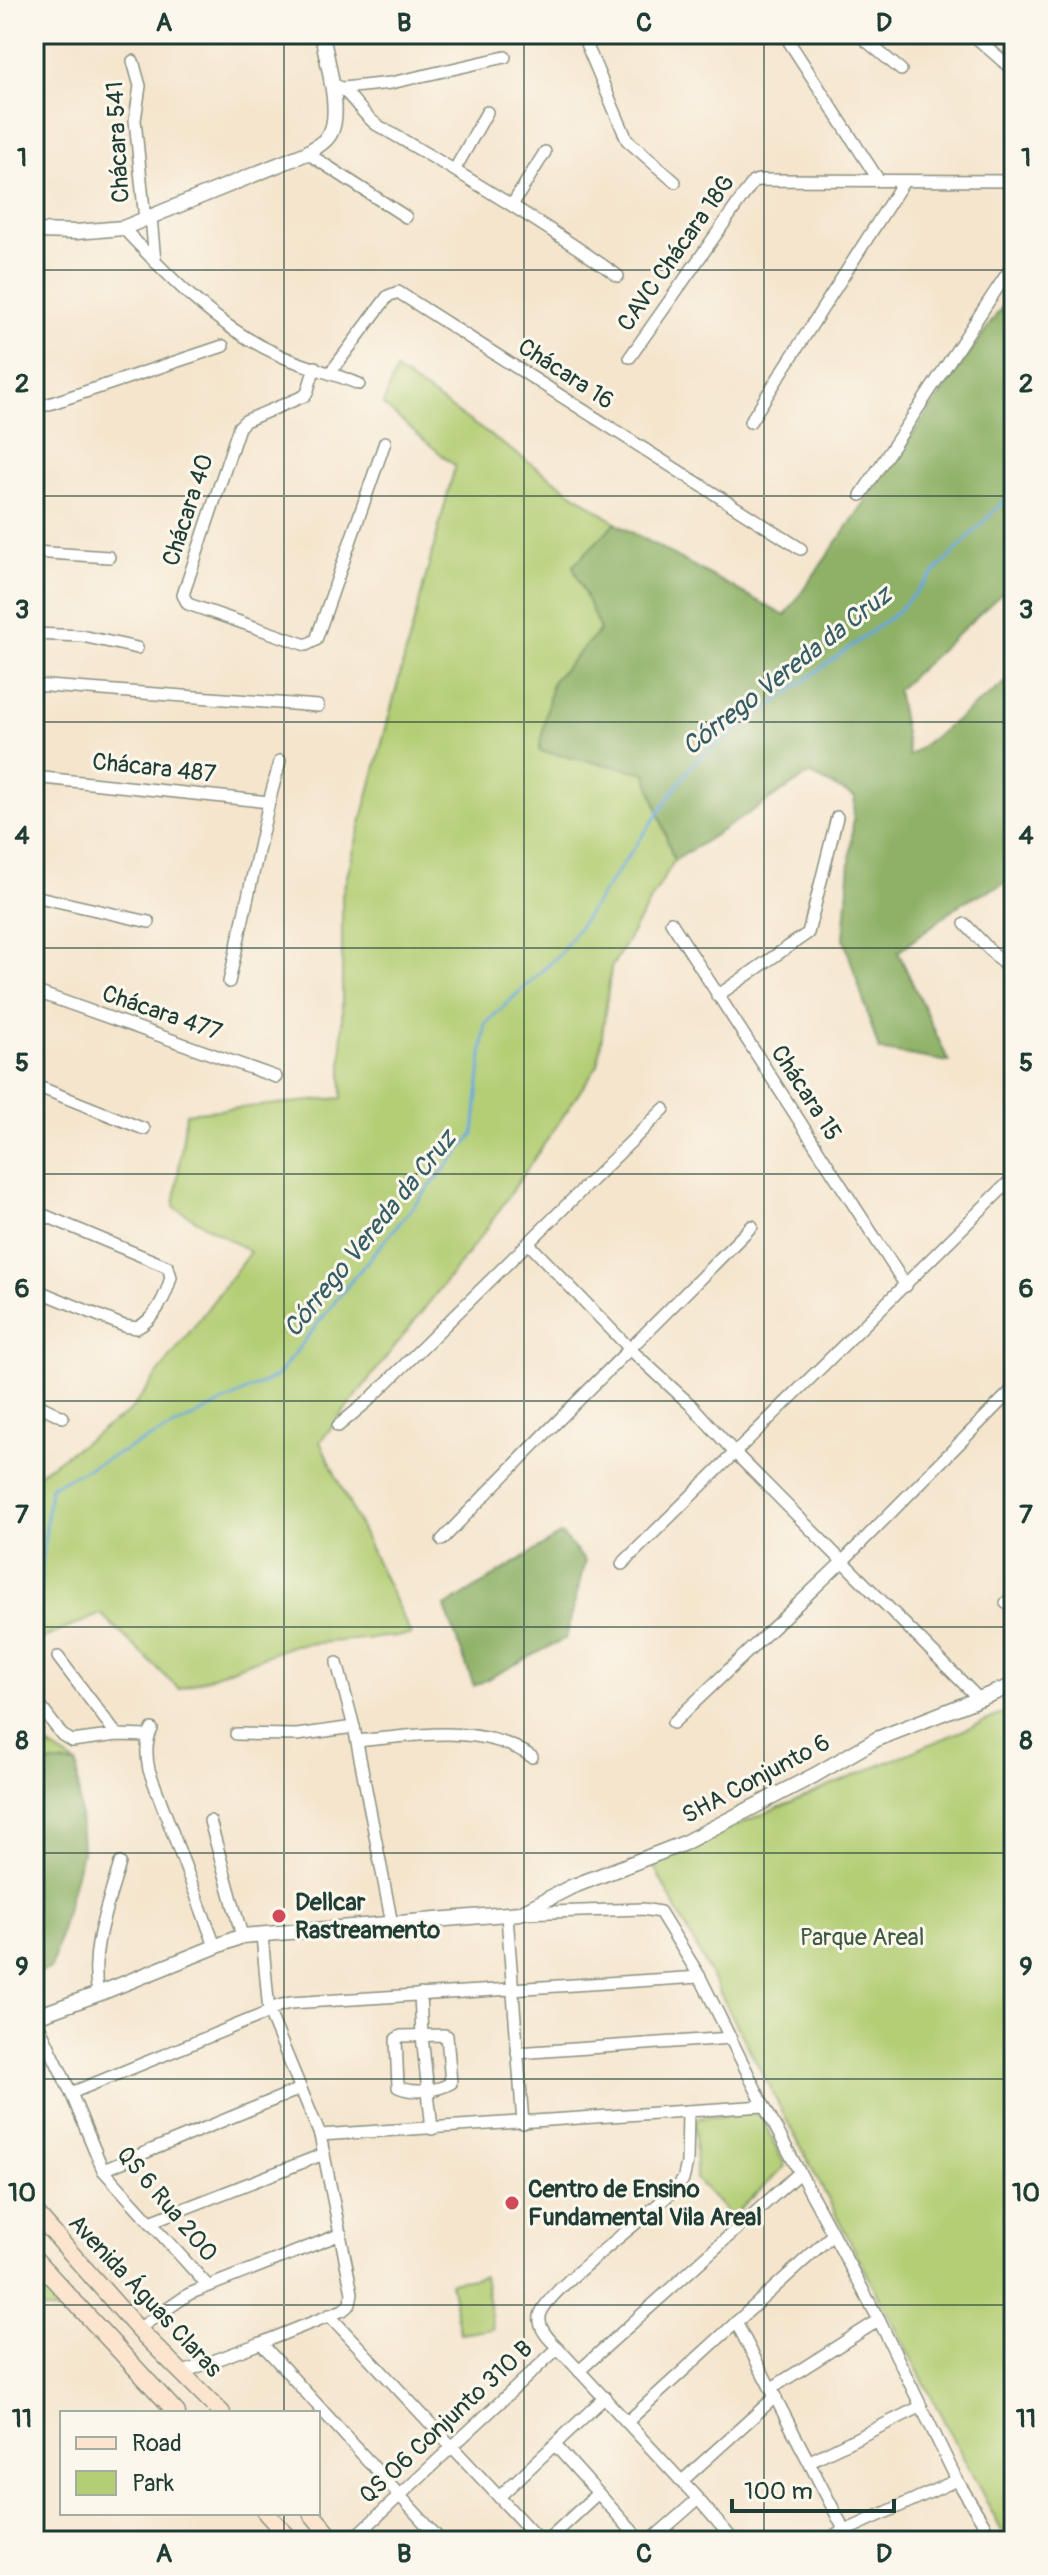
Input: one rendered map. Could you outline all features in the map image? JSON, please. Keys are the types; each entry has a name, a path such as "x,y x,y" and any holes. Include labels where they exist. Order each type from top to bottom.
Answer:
{"main road":[{"name":"Avenida Águas Claras","path":"34,2211 138,2329 219,2411"},
{"path":"34,2258 175,2411"},
{"path":"268,2515 292,2541"},
{"path":"313,2515 335,2541"}],"street":[{"path":"34,231 76,232 123,228 307,153 328,138 336,112 337,85 322,34"},
{"path":"598,34 584,36 627,140 675,182"},
{"path":"784,34 878,179"},
{"path":"858,34 901,70"},
{"path":"972,34 1014,71"},
{"path":"337,85 391,83 505,57"},
{"name":"Chácara 541","path":"133,61 141,92 135,108 135,120 155,262"},
{"path":"337,85 367,118 455,169 618,276"},
{"path":"455,169 487,112"},
{"path":"512,205 545,152"},
{"path":"307,153 406,217"},
{"name":"CAVC Chácara 18G","path":"630,357 753,182 878,179 1014,181"},
{"path":"750,422 904,181"},
{"path":"123,228 187,294 250,340 280,356 359,384"},
{"path":"861,495 1014,263"},
{"name":"Chácara 16","path":"331,372 388,296 398,292 801,549"},
{"path":"34,409 223,346"},
{"name":"Chácara 40","path":"315,367 304,396 245,421 239,427 183,595 188,604 306,645 316,640 385,442"},
{"path":"34,552 109,557"},
{"path":"34,634 82,636 137,648"},
{"path":"34,685 318,706"},
{"path":"229,982 280,761"},
{"name":"Chácara 487","path":"34,777 269,802"},
{"path":"717,996 808,933 837,817"},
{"path":"34,896 149,922"},
{"name":"Chácara 15","path":"671,922 906,1286"},
{"path":"965,924 1014,975"},
{"name":"Chácara 477","path":"34,991 276,1077"},
{"path":"34,1085 144,1129"},
{"path":"338,1426 368,1401 664,1109"},
{"path":"622,1564 1014,1177"},
{"path":"34,1211 156,1261 168,1267 171,1277 151,1317 137,1328 124,1326 34,1289"},
{"path":"442,1540 529,1448 631,1350 752,1226"},
{"path":"529,1244 979,1699"},
{"path":"673,1723 843,1561 1014,1388"},
{"path":"34,1403 63,1417"},
{"path":"58,1657 117,1735"},
{"path":"337,1663 357,1741 392,1924"},
{"name":"SHA Conjunto 6","path":"513,1915 585,1881 682,1844 877,1739 1014,1685"},
{"path":"34,1698 62,1735 72,1741 150,1732 146,1756 153,1783 215,1946"},
{"path":"236,1734 297,1735 354,1727"},
{"path":"357,1741 468,1735 503,1741 532,1757"},
{"path":"210,1821 242,1936"},
{"path":"98,1994 95,1982 98,1940 120,1863"},
{"path":"35,2017 242,1936 513,1915 655,1910 666,1921 700,1977 764,2106 879,2320 957,2480 994,2541"},
{"path":"513,1915 517,2053 523,2123"},
{"path":"181,2373 347,2308 352,2298 320,2135 269,2012 262,1935"},
{"path":"71,2093 290,2003 700,1977"},
{"path":"420,1994 432,2129"},
{"name":"QS 6 Rua 200","path":"35,2017 103,2170 208,2286"},
{"path":"401,2036 422,2036 447,2036 451,2083 428,2090 402,2090 397,2081 396,2039 401,2036"},
{"path":"517,2053 731,2038"},
{"path":"103,2170 300,2089"},
{"path":"320,2135 764,2106"},
{"name":"QS 06 Conjunto 310 B","path":"351,2541 558,2348 544,2331 540,2317 542,2310 573,2276 683,2180 687,2163 688,2111"},
{"path":"150,2222 324,2154"},
{"path":"579,2371 799,2173"},
{"path":"138,2329 189,2294 341,2234"},
{"path":"627,2422 832,2235"},
{"path":"329,2315 540,2541"},
{"path":"681,2482 774,2392 879,2320"},
{"path":"736,2322 847,2536"},
{"path":"261,2343 441,2541"},
{"path":"558,2348 734,2541"},
{"path":"499,2497 605,2397"},
{"path":"810,2461 920,2407"},
{"path":"555,2445 641,2541"},
{"path":"823,2541 847,2536 957,2480"},
{"path":"546,2541 598,2493"},
{"path":"650,2541 698,2499"}],"green space":[{"path":"1014,290 1014,582 897,690 909,756 1014,676 1014,879 963,902 898,952 949,1062 879,1050 844,939 855,797 810,774 674,861 646,773 539,751 552,682 600,630 573,566 615,523 785,616"},
{"path":"396,370 616,523 573,566 601,630 552,682 646,773 674,861 611,968 598,1065 485,1231 320,1442 411,1635 294,1645 179,1689 101,1614 34,1642 34,1479 130,1411 250,1252 174,1207 186,1113 342,1098 342,895 455,466 383,405"},
{"path":"561,1534 585,1561 566,1638 474,1686 445,1607"},
{"name":"Parque Areal","path":"1014,1709 1014,2541 1007,2541 651,1861"},
{"path":"34,1738 77,1764 34,1762"},
{"path":"34,1762 77,1764 82,1851 51,1969 34,1973"},
{"path":"755,2113 761,2116 785,2166 732,2217 696,2179 695,2123 699,2118"},
{"path":"34,2267 73,2312 34,2309"},
{"path":"484,2276 493,2329 460,2334 450,2282"}],"waterway":[{"name":"Córrego Vereda da Cruz","path":"39,1597 50,1487 277,1376 355,1276 474,1134 485,1024 560,954 694,762 895,614 1014,490"}],"place":[{"name":"Dellcar Rastreamento","path":"279,1916"},
{"name":"Centro de Ensino Fundamental Vila Areal","path":"512,2203"}]}
